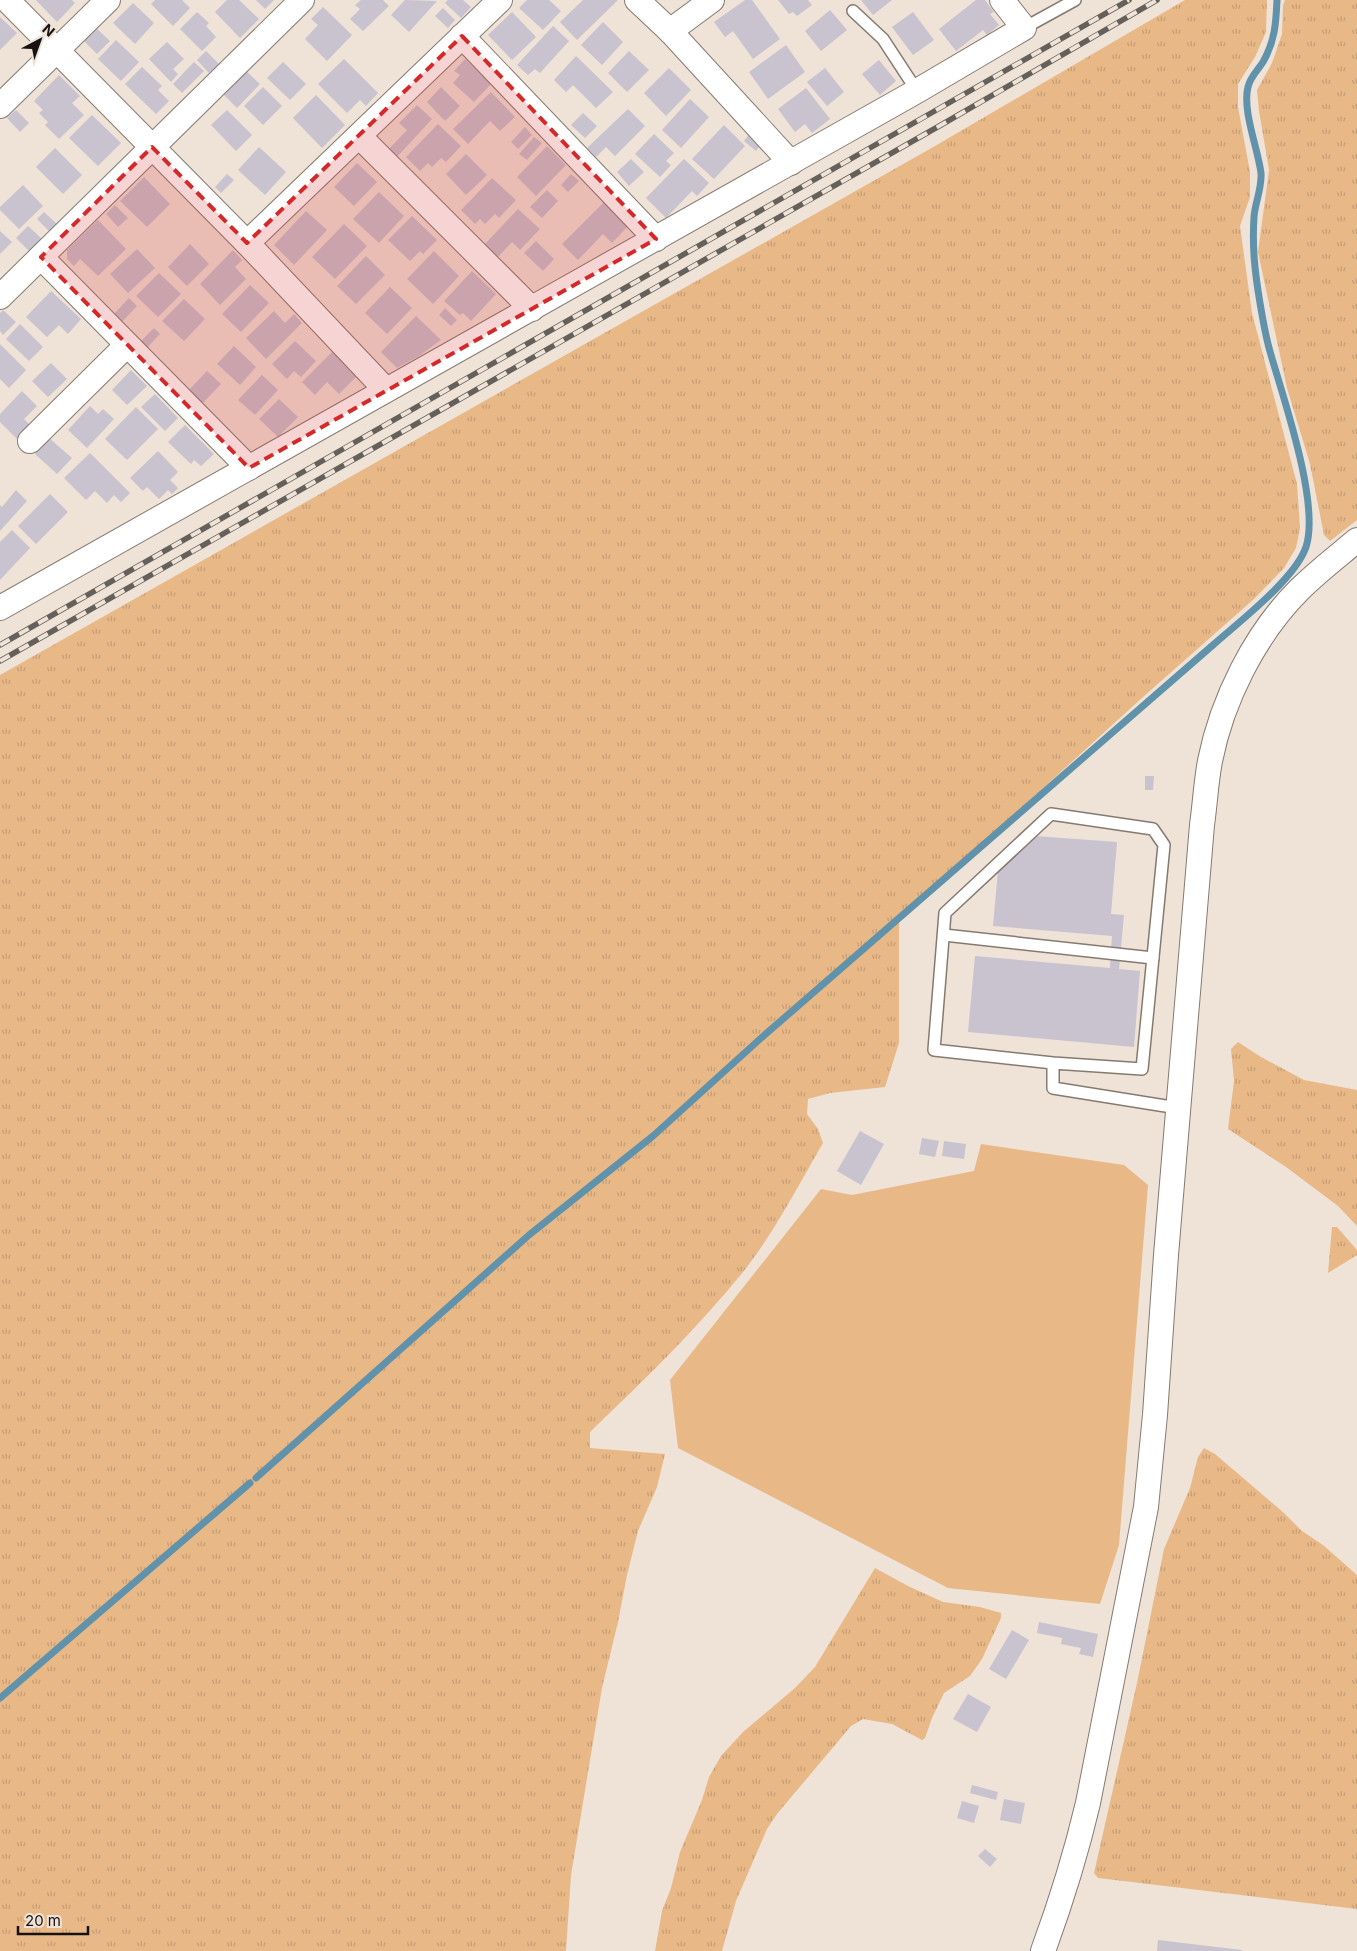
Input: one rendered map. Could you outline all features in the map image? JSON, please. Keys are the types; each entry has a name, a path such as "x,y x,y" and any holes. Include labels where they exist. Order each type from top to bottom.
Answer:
{"street":[{"path":"8,0 247,243 386,390"},
{"path":"0,106 108,0"},
{"path":"0,297 302,0"},
{"path":"247,243 500,0"},
{"path":"637,0 670,31 791,163"},
{"path":"670,31 712,0"},
{"path":"0,608 917,92 1024,28 1002,0"},
{"path":"462,36 656,239"},
{"path":"359,136 532,309"},
{"path":"41,257 249,468"},
{"path":"30,441 127,346"},
{"path":"1043,1951 1078,1848 1146,1507 1202,825 1210,762 1216,735 1241,671 1267,628 1298,590 1357,540"}],"lane":[{"path":"1024,28 1075,0"},
{"path":"854,11 883,39 917,92"},
{"path":"1051,814 1153,829 1159,837 1164,845 1153,958 1142,1069 1053,1063 934,1050 945,913 1051,814"},
{"path":"944,935 1153,958"},
{"path":"1053,1063 1053,1088 1178,1108"}],"highlighted area":[{"path":"462,36 656,239 249,468 41,257 152,147 247,243"}],"green space":[{"path":"1185,0 1267,0 1266,32 1255,57 1238,84 1238,107 1250,172 1250,197 1240,226 1252,313 1297,484 1300,528 1296,548 1284,568 1254,599 899,918 899,1043 885,1087 830,1093 808,1099 807,1114 818,1129 823,1143 765,1241 743,1272 688,1335 590,1432 590,1448 665,1454 657,1487 638,1531 602,1688 571,1875 566,1951 0,1951 0,675 935,146"},
{"path":"1285,0 1357,0 1357,520 1330,541 1324,535 1310,464 1287,388 1258,252 1269,170 1257,90 1272,63 1282,34 1283,5"},
{"path":"1238,1042 1261,1057 1304,1080 1357,1090 1357,1226 1338,1206 1286,1167 1228,1129 1234,1081 1231,1049"},
{"path":"981,1144 1124,1165 1148,1185 1119,1545 1100,1604 948,1588 678,1448 670,1380 821,1189 852,1195 974,1171"},
{"path":"1332,1227 1337,1227 1357,1250 1357,1255 1328,1273"},
{"path":"1204,1448 1215,1454 1284,1513 1302,1531 1323,1545 1357,1575 1357,1909 1098,1878 1094,1873 1137,1683 1164,1549 1190,1488 1198,1457"},
{"path":"875,1568 943,1602 980,1607 1001,1613 1001,1618 982,1659 970,1676 944,1693 925,1738 922,1740 892,1724 863,1719 851,1726 777,1814 767,1829 736,1901 722,1951 655,1951 662,1911 671,1888 680,1852 702,1800 709,1777 721,1756 743,1732 795,1688 815,1667"}],"building":[{"path":"36,0 72,0 75,3 57,22"},
{"path":"155,0 182,0 190,8 173,26 151,4"},
{"path":"227,0 239,0 259,19 240,38 215,12"},
{"path":"256,0 274,0 265,9"},
{"path":"361,0 383,0 389,6 363,31 350,19 360,9 355,5"},
{"path":"405,0 437,1 409,32 391,15"},
{"path":"448,0 463,0 471,7 461,18 445,3"},
{"path":"527,0 549,0 561,11 543,30 519,8"},
{"path":"583,0 618,0 577,40 560,22"},
{"path":"745,0 752,0 780,39 753,59 733,31 725,37 714,22"},
{"path":"778,0 808,0 812,5 797,16 793,12 789,14"},
{"path":"861,0 892,0 873,15"},
{"path":"976,0 985,0 994,12 990,14 999,25 987,35 983,30 956,51 939,29"},
{"path":"133,3 154,23 135,44 113,23"},
{"path":"323,7 352,35 327,61 305,39 318,25 311,19"},
{"path":"443,8 455,20 448,28 435,16"},
{"path":"830,10 847,30 821,51 805,31"},
{"path":"197,12 209,23 206,26 216,37 202,51 180,29"},
{"path":"512,12 536,37 512,60 488,35"},
{"path":"913,12 934,40 913,55 892,27"},
{"path":"0,17 17,33 0,50"},
{"path":"603,22 623,42 602,65 581,45"},
{"path":"553,26 569,41 540,73 535,69 528,75 517,65"},
{"path":"96,28 110,41 97,54 84,41"},
{"path":"116,40 139,62 121,81 98,59"},
{"path":"167,42 184,59 173,69 178,74 171,82 149,59"},
{"path":"786,45 805,72 768,99 749,72"},
{"path":"206,51 219,64 209,73 197,60"},
{"path":"629,51 649,70 627,92 608,73"},
{"path":"576,56 613,92 596,108 573,85 566,92 554,80"},
{"path":"344,59 378,93 366,106 360,100 347,113 318,84"},
{"path":"465,59 491,84 474,102 453,83 460,75 454,71"},
{"path":"879,60 896,81 880,95 862,74"},
{"path":"194,62 204,71 182,93 173,84"},
{"path":"283,62 306,84 290,100 267,78"},
{"path":"142,67 162,86 158,90 169,101 156,114 125,84"},
{"path":"669,68 691,90 666,116 644,93"},
{"path":"825,68 844,92 827,106 807,82"},
{"path":"246,71 260,84 237,108 224,95"},
{"path":"59,75 80,96 72,103 84,115 59,139 45,125 48,122 39,113 43,110 34,101"},
{"path":"263,87 282,106 263,125 244,106"},
{"path":"441,87 460,106 445,121 427,102"},
{"path":"806,88 830,119 812,133 805,124 795,132 778,109"},
{"path":"491,92 515,117 500,131 490,121 468,144 453,129"},
{"path":"316,95 345,125 322,148 293,118"},
{"path":"690,99 709,117 681,148 662,130"},
{"path":"417,105 432,119 396,158 388,150 407,130 399,123"},
{"path":"628,109 645,126 615,156 606,147 596,157 587,148"},
{"path":"16,110 29,123 20,132 7,118"},
{"path":"227,110 252,135 236,151 211,125"},
{"path":"583,113 597,126 585,138 571,125"},
{"path":"92,115 121,143 98,166 69,138"},
{"path":"438,124 461,146 446,162 441,158 432,167 428,163 420,171 406,157"},
{"path":"724,125 745,146 714,179 692,159"},
{"path":"525,127 532,135 518,149 511,142"},
{"path":"750,133 762,143 756,151 744,141"},
{"path":"654,134 674,153 666,161 671,165 660,177 635,154"},
{"path":"534,137 542,143 527,160 519,154"},
{"path":"547,146 566,165 536,196 517,177"},
{"path":"259,147 286,172 265,195 238,170"},
{"path":"55,148 82,175 63,194 36,167"},
{"path":"466,154 487,175 466,195 446,174"},
{"path":"631,159 644,172 629,186 617,172"},
{"path":"684,159 709,183 697,196 692,191 666,218 646,198"},
{"path":"357,163 377,182 354,206 334,187"},
{"path":"227,174 234,180 221,193 215,187"},
{"path":"571,174 579,181 568,192 561,185"},
{"path":"144,177 170,204 147,227 120,201"},
{"path":"492,178 516,200 499,218 495,214 485,224 480,219 475,224 461,210"},
{"path":"23,185 43,206 19,229 0,210 0,207"},
{"path":"547,190 558,201 542,218 530,207"},
{"path":"379,192 404,216 379,243 353,219"},
{"path":"606,200 630,224 612,243 603,234 578,260 562,244"},
{"path":"115,205 128,218 118,227 106,214"},
{"path":"518,209 540,229 520,250 512,242 498,257 485,244"},
{"path":"306,211 327,230 294,265 274,245"},
{"path":"44,212 57,224 49,231 37,219"},
{"path":"412,216 437,240 423,254 420,251 410,261 388,240"},
{"path":"98,220 126,249 98,276 80,259 74,266 67,259 67,250"},
{"path":"344,224 367,246 335,279 312,257"},
{"path":"28,226 42,239 29,251 16,238"},
{"path":"0,231 12,242 0,254"},
{"path":"536,241 554,259 543,271 524,253"},
{"path":"190,244 209,264 187,286 168,267"},
{"path":"137,249 155,268 128,293 110,274"},
{"path":"233,250 242,260 235,267 246,279 220,305 200,284"},
{"path":"434,251 459,276 433,304 407,279"},
{"path":"366,256 385,275 356,304 337,286"},
{"path":"472,271 496,294 471,321 463,313 460,315 444,301"},
{"path":"159,273 181,294 158,317 136,296"},
{"path":"250,285 269,303 241,332 222,314"},
{"path":"390,287 412,308 387,334 365,313"},
{"path":"51,291 81,319 68,334 59,325 47,337 26,317"},
{"path":"129,298 137,306 121,323 113,315"},
{"path":"184,299 205,319 184,341 162,321"},
{"path":"445,308 457,320 451,326 439,315"},
{"path":"3,310 16,322 3,335 0,331 0,313"},
{"path":"274,311 285,323 294,314 302,323 266,359 246,338"},
{"path":"416,316 441,340 419,356 397,368 381,352"},
{"path":"20,324 43,347 29,361 6,339"},
{"path":"154,328 160,334 146,349 140,342"},
{"path":"295,341 316,361 301,377 294,371 287,379 272,364"},
{"path":"0,344 26,370 9,388 0,379"},
{"path":"234,346 256,367 240,385 217,364"},
{"path":"333,351 357,376 339,394 327,382 315,395 302,382"},
{"path":"51,363 67,379 48,397 32,381"},
{"path":"131,370 147,386 127,405 112,390"},
{"path":"207,371 221,384 202,404 188,391"},
{"path":"262,375 278,390 255,415 238,400"},
{"path":"22,391 37,406 24,419 33,428 20,442 0,422 0,414"},
{"path":"155,394 178,418 165,431 141,407"},
{"path":"279,399 298,417 278,437 259,419"},
{"path":"90,406 98,414 103,409 114,419 87,448 68,430"},
{"path":"136,407 158,429 127,460 105,439"},
{"path":"185,425 214,454 201,466 194,460 191,464 168,442"},
{"path":"49,438 72,458 57,474 35,454"},
{"path":"158,451 178,472 170,480 178,488 172,494 168,490 159,499 147,487 143,491 130,478"},
{"path":"90,453 130,493 121,502 114,495 107,503 95,491 86,500 64,478"},
{"path":"16,490 27,501 0,531 0,505 2,507"},
{"path":"50,494 68,512 36,544 18,526"},
{"path":"12,530 30,548 0,580 0,542"},
{"path":"1145,776 1154,776 1153,790 1145,790"},
{"path":"1035,836 1117,842 1111,914 1124,915 1119,969 1140,971 1134,1047 968,1032 975,956 1110,968 1112,936 993,926 998,870"},
{"path":"860,1131 884,1144 861,1185 837,1171"},
{"path":"922,1138 939,1141 935,1157 919,1154"},
{"path":"944,1141 966,1144 964,1159 942,1156"},
{"path":"1039,1622 1098,1634 1093,1657 1079,1654 1081,1648 1061,1644 1062,1638 1037,1633"},
{"path":"1012,1630 1029,1640 1006,1679 989,1669"},
{"path":"968,1694 991,1707 977,1732 953,1719"},
{"path":"972,1785 998,1792 996,1800 970,1793"},
{"path":"1004,1799 1025,1803 1021,1824 1000,1820"},
{"path":"962,1801 979,1806 974,1823 957,1818"},
{"path":"985,1849 997,1859 990,1867 978,1856"},
{"path":"1158,1940 1242,1950 1242,1951 1157,1951"}],"waterway":[{"path":"256,1478 529,1235 653,1136 760,1039 1251,612 1279,586 1300,559 1306,547 1309,528 1305,479 1268,343 1258,292 1253,228 1261,173 1247,107 1249,83 1263,62 1272,39 1277,0"},
{"path":"0,1698 250,1483"}],"railway":[{"path":"0,645 1129,0"},
{"path":"0,661 1157,0"}]}
